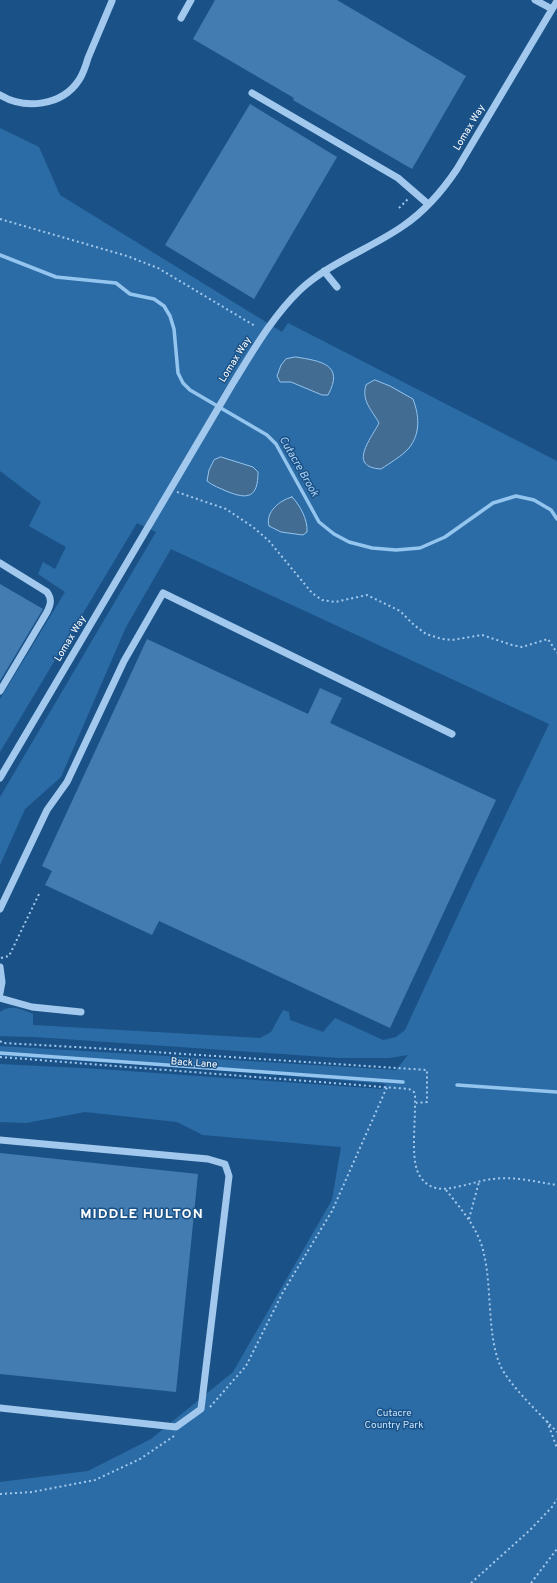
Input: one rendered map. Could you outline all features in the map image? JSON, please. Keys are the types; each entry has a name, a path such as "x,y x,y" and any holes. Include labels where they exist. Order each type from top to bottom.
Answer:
{"street":[{"path":"180,18 191,0"},
{"path":"535,0 552,10"},
{"path":"0,94 10,101 26,104 46,103 64,95 79,80 112,1"},
{"name":"Lomax Way","path":"0,778 233,383 273,321 301,290 324,271 405,225 446,186 557,1"},
{"path":"252,93 398,178 428,204"},
{"path":"324,271 337,287"},
{"path":"0,564 47,592 50,597 50,604 47,612 0,690"},
{"path":"0,909 47,810 67,782 124,661 164,593 452,734"},
{"path":"0,967 2,982 0,993"},
{"path":"0,998 32,1007 82,1012"},
{"path":"0,1140 208,1159 225,1164 229,1176 201,1409 176,1427 0,1408"}],"path":[{"path":"399,208 414,192"},
{"path":"0,219 126,256 158,268 255,326"},
{"path":"177,492 226,509 254,527 269,541 312,594 322,600 335,602 367,595 400,611 414,625 426,634 442,639 452,640 482,635 522,647 548,639 557,653"},
{"path":"0,958 9,956 40,892"},
{"path":"0,1041 3,1043 427,1070 427,1102 416,1103 415,1151 417,1169 422,1179 436,1189 446,1190 494,1178 514,1178 557,1185"},
{"name":"Back Lane","path":"0,1057 387,1087 412,1090 414,1092 416,1103"},
{"path":"210,1408 246,1366 283,1292 332,1211 387,1087"},
{"path":"469,1219 480,1181"},
{"path":"446,1190 469,1219 476,1231 484,1253 489,1284 494,1345 501,1366 517,1388 557,1432"},
{"path":"547,1420 557,1448"},
{"path":"0,1494 32,1492 95,1480 140,1460 175,1434"},
{"path":"471,1583 530,1530 552,1507 557,1499"},
{"path":"531,1583 557,1549"}],"green space":[{"name":"Cutacre Country Park","path":"0,128 39,147 60,195 282,332 288,323 557,461 557,1583 0,1583 0,1482 88,1471 151,1439 233,1372 332,1200 341,1147 203,1135 177,1122 85,1112 26,1123 0,1122 0,1064 99,1069 382,1089 386,1084 184,1067 0,1056 0,1046 396,1070 408,1055 389,1058 340,1058 35,1037 0,1036 0,1012 8,1008 24,1010 33,1014 33,1025 260,1038 271,1032 283,1010 289,1012 290,1020 323,1032 335,1018 383,1040 396,1037 405,1030 549,724 171,549 126,627 61,777 25,809 0,865 0,797 156,532 137,523 0,752 0,699 65,592 38,574 43,562 55,569 66,547 29,526 41,502 0,471"}],"shaded area":[{"path":"296,357 314,360 332,370 334,377 328,395 322,395 291,382 280,382 277,376 281,365 286,359"},
{"path":"375,380 390,386 413,399 418,418 416,436 409,448 381,469 371,467 365,463 363,458 367,444 379,423 368,405 365,396 366,385"},
{"path":"221,457 253,467 258,472 258,481 254,492 246,496 234,494 214,486 207,481 209,470 214,460"},
{"path":"292,497 301,508 305,518 307,532 303,535 281,532 269,526 269,516 274,507"}],"building":[{"path":"215,0 337,0 466,76 412,169 293,100 294,98 193,39"},
{"path":"250,104 337,157 254,299 165,245"},
{"path":"0,584 43,609 0,681"},
{"path":"147,639 308,714 320,688 342,698 330,723 496,800 390,1028 159,921 152,935 45,885 52,871 42,866"},
{"path":"0,1153 198,1174 176,1392 0,1374"}],"waterway":[{"name":"Cutacre Brook","path":"0,255 56,277 116,283 130,294 154,299 164,306 170,316 174,329 178,373 183,383 190,390 267,435 276,444 319,522 334,534 349,542 372,548 396,550 420,548 445,537 493,503 516,496 534,500 551,510 557,519"},
{"path":"0,1053 403,1082"},
{"path":"457,1085 557,1092"}],"district":[{"name":"MIDDLE HULTON","path":"142,1215"}]}
